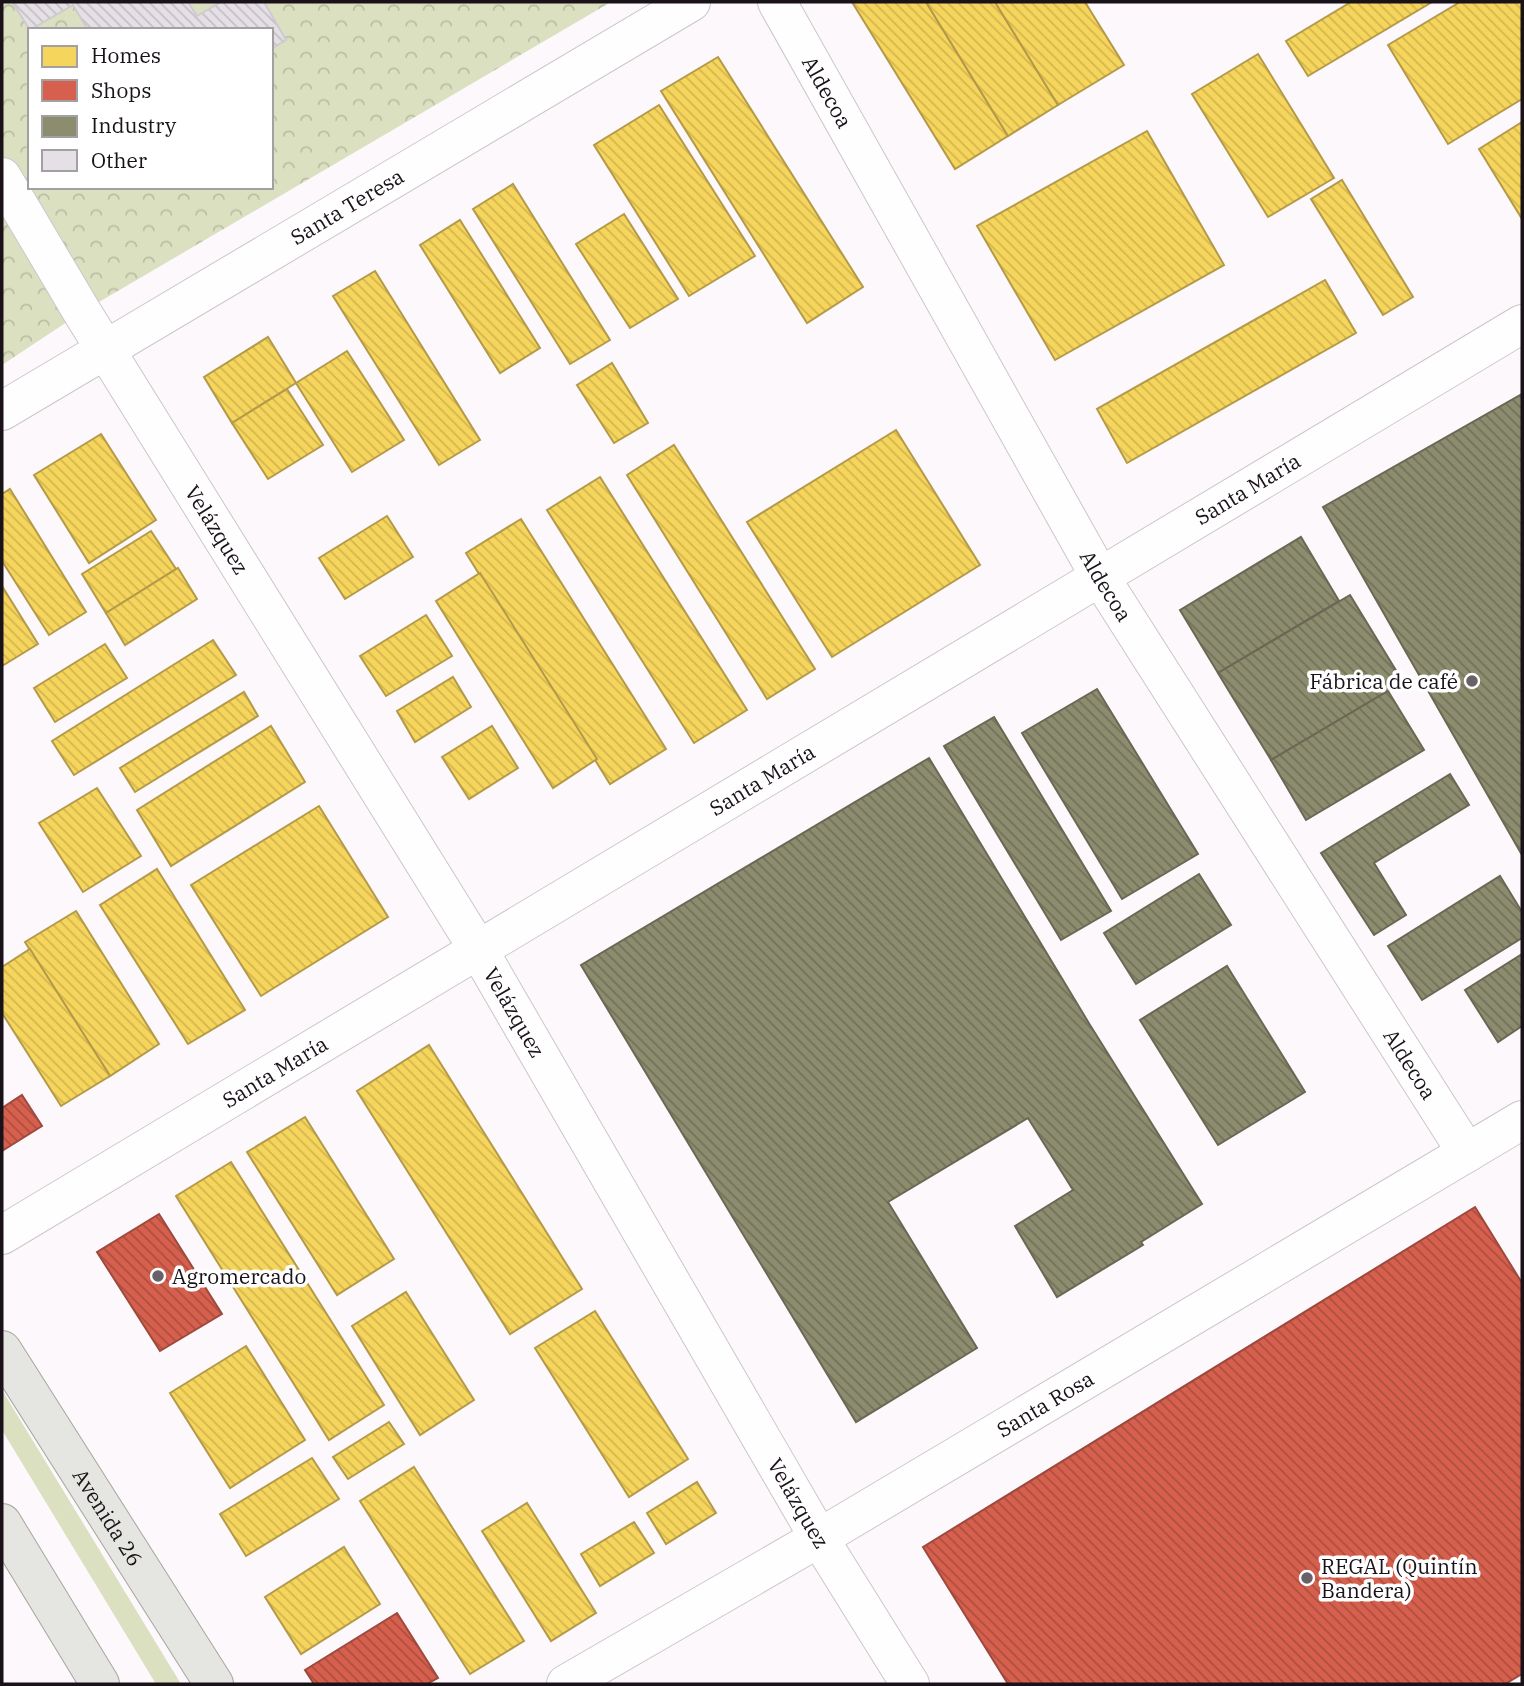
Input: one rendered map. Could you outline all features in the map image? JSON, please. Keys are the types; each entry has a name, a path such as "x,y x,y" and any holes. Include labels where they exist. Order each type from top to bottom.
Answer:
{"main road":[{"name":"Avenida 26","path":"2,1350 214,1684"},
{"path":"2,1523 100,1684"}],"street":[{"name":"Santa Teresa","path":"2,411 691,2"},
{"name":"Aldecoa","path":"777,2 1100,577 1467,1153"},
{"name":"Velázquez","path":"2,177 105,349 478,950 819,1538 910,1684"},
{"name":"Santa María","path":"2,1235 1522,324"},
{"name":"Santa Rosa","path":"566,1684 819,1538 1522,1120"}],"green space":[{"path":"2,2 611,2 82,312 2,365"},
{"path":"2,1390 181,1684 156,1684 2,1430"}],"building: Homes":[{"path":"852,2 926,2 1008,136 955,169"},
{"path":"926,2 995,2 1058,105 1008,136"},
{"path":"995,2 1085,2 1124,65 1058,105"},
{"path":"1351,2 1432,2 1308,76 1286,41"},
{"path":"1460,2 1522,2 1522,99 1448,144 1388,45"},
{"path":"1258,54 1334,178 1268,217 1192,94"},
{"path":"718,57 863,287 807,323 661,91"},
{"path":"659,105 755,256 689,296 594,145"},
{"path":"1522,122 1522,219 1479,149"},
{"path":"1147,131 1224,265 1055,360 977,226"},
{"path":"1342,180 1413,297 1383,315 1311,199"},
{"path":"513,184 610,340 570,364 473,209"},
{"path":"624,214 678,299 630,328 576,244"},
{"path":"460,220 540,348 500,373 420,245"},
{"path":"375,271 480,440 439,465 333,296"},
{"path":"1325,280 1356,333 1127,463 1097,409"},
{"path":"268,337 296,383 232,423 204,377"},
{"path":"347,351 404,440 352,472 296,383"},
{"path":"612,363 648,423 614,443 577,385"},
{"path":"287,389 323,445 268,479 232,423"},
{"path":"896,430 980,565 832,657 747,522"},
{"path":"101,434 156,520 89,563 34,475"},
{"path":"674,445 815,669 767,699 627,475"},
{"path":"600,477 747,710 694,743 547,510"},
{"path":"10,489 86,612 49,635 2,561 2,494"},
{"path":"387,516 413,557 345,599 319,558"},
{"path":"521,519 666,749 610,784 466,553"},
{"path":"151,531 176,569 106,613 82,574"},
{"path":"178,568 197,599 125,645 106,613"},
{"path":"480,573 597,759 553,788 436,601"},
{"path":"2,586 38,644 2,666"},
{"path":"426,615 452,656 386,696 360,656"},
{"path":"213,640 236,675 74,775 52,741"},
{"path":"105,644 127,678 55,722 34,688"},
{"path":"453,677 471,707 415,742 397,711"},
{"path":"244,692 258,716 135,792 120,768"},
{"path":"271,726 305,782 171,866 137,810"},
{"path":"492,726 518,768 469,799 442,757"},
{"path":"97,788 141,856 83,892 39,823"},
{"path":"319,806 388,917 261,996 191,885"},
{"path":"157,869 245,1010 188,1044 100,905"},
{"path":"76,911 159,1044 110,1076 25,942"},
{"path":"30,949 110,1076 61,1106 2,1013 2,967"},
{"path":"429,1045 582,1289 510,1334 357,1091"},
{"path":"305,1117 394,1259 337,1295 247,1152"},
{"path":"231,1162 384,1405 329,1440 176,1196"},
{"path":"406,1292 474,1400 420,1435 352,1326"},
{"path":"595,1311 688,1459 629,1497 535,1348"},
{"path":"246,1346 305,1440 230,1488 170,1393"},
{"path":"389,1422 404,1444 348,1479 333,1457"},
{"path":"312,1458 339,1499 246,1556 220,1514"},
{"path":"414,1467 524,1641 470,1674 360,1501"},
{"path":"697,1482 716,1513 666,1544 647,1513"},
{"path":"527,1503 596,1613 551,1641 482,1531"},
{"path":"634,1522 654,1553 600,1586 581,1554"},
{"path":"344,1547 380,1604 301,1654 265,1597"}],"building: Shops":[{"path":"22,1095 42,1126 2,1151 2,1108"},
{"path":"1475,1207 1522,1283 1522,1674 1505,1684 1008,1684 923,1547"},
{"path":"159,1214 222,1314 160,1351 97,1252"},
{"path":"397,1613 438,1678 427,1684 314,1684 305,1670"}],"building: Industry":[{"name":"Fábrica de café","path":"1522,394 1522,855 1323,507"},
{"path":"1301,537 1339,601 1218,673 1180,610"},
{"path":"1350,595 1403,682 1271,760 1218,673"},
{"path":"1097,689 1198,854 1122,899 1022,733"},
{"path":"1388,691 1424,750 1306,820 1271,760"},
{"path":"994,717 1111,911 1061,940 944,746"},
{"path":"929,758 1202,1204 1141,1242 1143,1245 1057,1297 1015,1226 1073,1190 1028,1118 888,1202 977,1348 856,1422 581,965"},
{"path":"1450,774 1469,805 1374,863 1406,915 1374,935 1321,853"},
{"path":"1199,874 1231,925 1136,984 1104,933"},
{"path":"1500,876 1522,912 1522,938 1422,1000 1388,946"},
{"path":"1522,954 1522,1026 1498,1042 1465,990"},
{"path":"1227,966 1305,1092 1218,1145 1140,1020"}],"building: Other":[{"path":"12,2 188,2 197,16 221,2 264,2 286,40 273,48 273,28 87,28 73,5 33,28 29,28"}],"place":[{"name":"Fábrica de café","path":"1472,681"},
{"name":"Agromercado","path":"158,1276"},
{"name":"REGAL (Quintín Bandera)","path":"1307,1578"}]}
